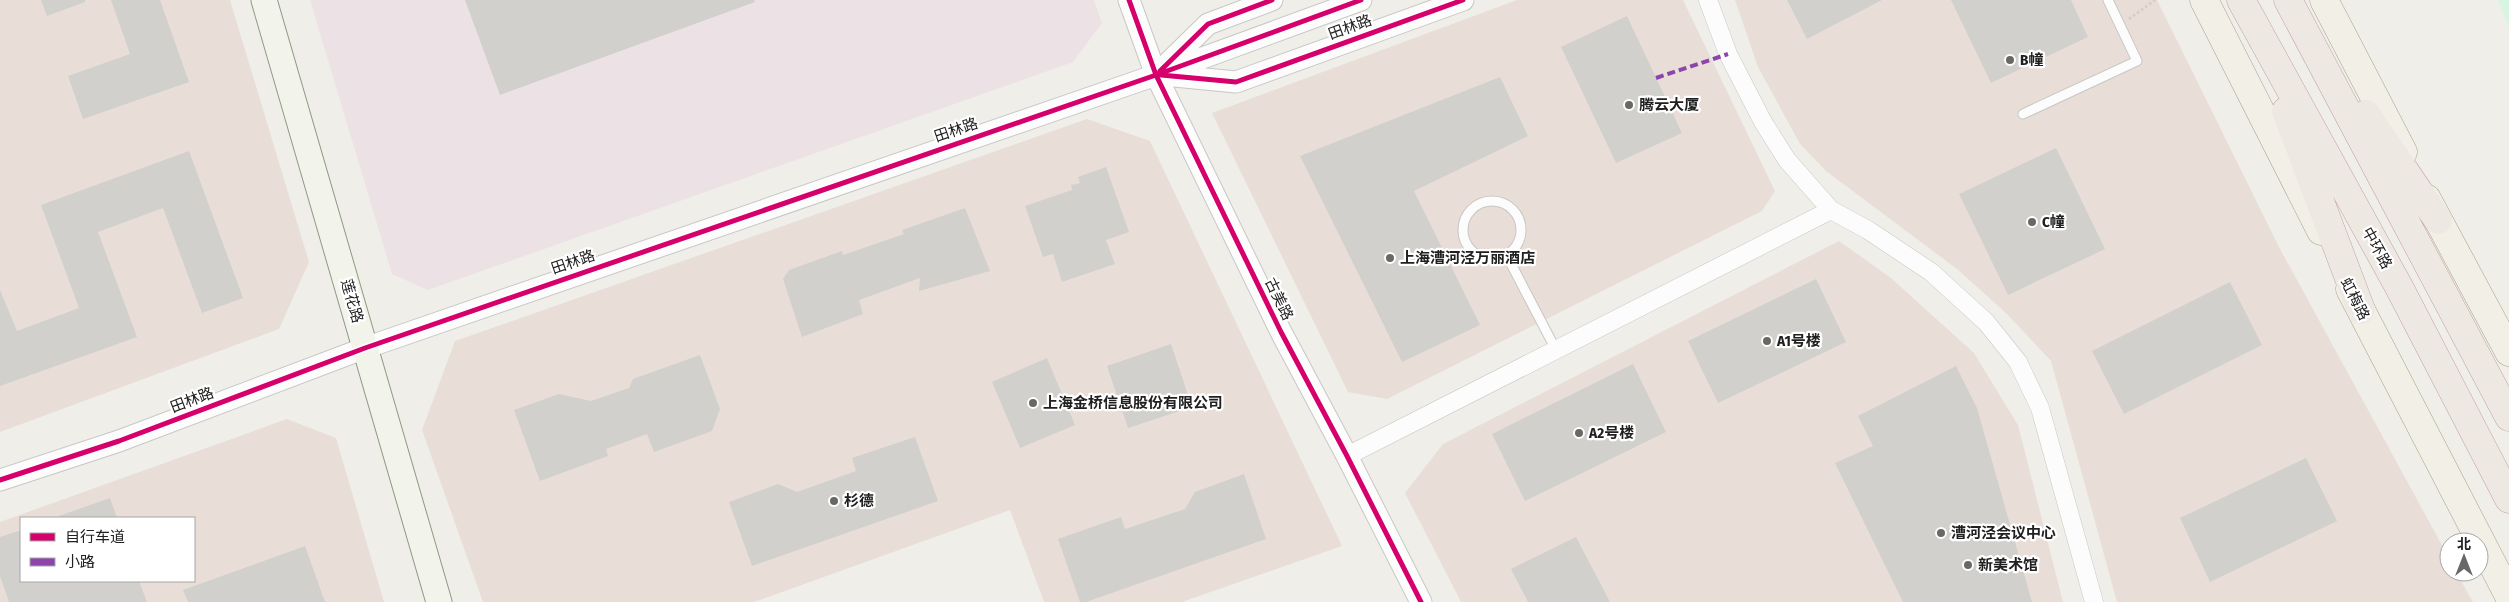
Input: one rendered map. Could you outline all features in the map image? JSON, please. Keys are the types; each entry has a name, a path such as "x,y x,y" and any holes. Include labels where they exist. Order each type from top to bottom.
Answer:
{"highway":[{"path":"2288,1 2438,220"},
{"path":"2288,1 2509,417"},
{"path":"2246,10 2360,310"},
{"name":"中环路","path":"2246,10 2399,287 2509,499"}],"main road":[{"name":"莲花路","path":"264,0 439,602"},
{"name":"虹梅路","path":"2204,0 2360,310 2509,596"},
{"path":"2324,0 2509,352"}],"street":[{"name":"古美路","path":"1129,0 1156,74 1281,332 1347,456 1421,602"},
{"name":"田林路","path":"1156,74 1208,24 1272,0"},
{"name":"田林路","path":"0,480 119,442 365,348 1156,74 1361,0"},
{"name":"田林路","path":"1156,74 1236,82 1463,0"},
{"path":"1708,0 1728,54 1763,122 1787,160 1831,210 1868,230 1931,272 1986,322 2018,362 2040,408 2094,602"},
{"path":"1347,456 1831,210"}],"lane":[{"path":"2023,114 2137,61 2108,0"},
{"path":"1499,202 1514,212 1520,220 1520,240 1507,256 1487,260 1470,250 1462,232 1467,215 1481,203 1499,202"},
{"path":"1507,256 1556,350"}],"path":[{"path":"2119,26 2155,0"}],"shaded area":[{"path":"0,0 230,0 309,262 279,329 0,432"},
{"path":"310,0 1094,0 1102,23 1073,62 428,290 392,274"},
{"path":"1517,0 1683,0 1775,191 1762,211 1387,399 1348,392 1212,113"},
{"path":"1735,0 2157,0 2279,247 2439,540 2439,582 2462,582 2473,602 2117,602 2051,361 2007,314 1957,269 1826,171 1800,144 1758,67"},
{"path":"1087,119 1150,141 1342,546 1182,602 1044,602 1010,510 754,602 483,602 422,430 455,341"},
{"path":"1839,241 1891,278 1974,353 2018,425 2063,602 1461,602 1405,493 1443,444"},
{"path":"287,419 336,438 384,602 0,602 0,522"}],"green space":[{"path":"2498,0 2509,0 2509,28"}],"building":[{"path":"41,0 85,0 85,2 47,16"},
{"path":"111,0 160,0 189,82 83,119 68,76 130,54"},
{"path":"465,0 754,0 755,2 500,95"},
{"path":"1787,0 1882,0 1807,39"},
{"name":"B幢","path":"1951,0 2071,0 2088,37 1991,83"},
{"name":"腾云大厦","path":"1627,16 1682,133 1616,163 1561,47"},
{"name":"上海漕河泾万丽酒店","path":"1500,77 1528,136 1414,191 1480,325 1402,362 1300,156"},
{"name":"C幢","path":"2056,148 2105,249 2008,295 1959,194"},
{"path":"189,151 243,298 202,313 163,208 98,232 137,337 0,386 0,290 17,331 79,308 41,205"},
{"path":"1106,167 1129,232 1106,240 1115,264 1062,282 1053,254 1043,257 1025,206 1072,190 1071,185 1080,183 1078,177"},
{"path":"965,208 990,271 919,291 920,278 859,300 863,314 802,337 783,279 789,270 842,251 843,255 904,234 902,230"},
{"name":"A1号楼","path":"1816,279 1846,342 1718,403 1688,341"},
{"path":"2230,282 2262,345 2124,414 2092,351"},
{"path":"1171,344 1192,407 1128,428 1107,366"},
{"path":"700,355 720,409 712,431 654,452 647,434 606,449 608,456 540,481 514,410 559,394 591,401 629,388 633,379"},
{"name":"上海金桥信息股份有限公司","path":"1047,358 1075,425 1020,448 992,382"},
{"name":"A2号楼","path":"1633,364 1666,432 1525,501 1492,434"},
{"name":"漕河泾会议中心","path":"1956,366 1977,408 2032,602 1903,602 1835,463 1873,446 1858,416"},
{"name":"杉德","path":"915,437 938,501 752,566 729,502 778,484 797,492 856,471 852,458"},
{"path":"2306,458 2337,521 2210,582 2180,518"},
{"path":"1244,474 1266,539 1086,602 1080,602 1058,539 1121,517 1125,529 1185,509 1195,492"},
{"path":"110,498 117,517 59,517"},
{"path":"20,530 20,582 139,582 147,602 9,602 0,576 0,537"},
{"path":"1576,537 1610,602 1528,602 1511,569"},
{"path":"305,546 325,602 188,602 183,590"}],"marked path":[{"path":"1656,78 1728,54"}],"cycle path":[{"path":"1129,0 1156,75 1281,332 1347,456 1421,602"},
{"path":"1160,71 1208,24 1272,0"},
{"path":"0,480 119,441 365,348 1156,75 1361,0"},
{"path":"1161,75 1236,82 1463,0"}],"place":[{"name":"B幢","path":"2010,60"},
{"name":"腾云大厦","path":"1629,105"},
{"name":"C幢","path":"2032,222"},
{"name":"上海漕河泾万丽酒店","path":"1390,258"},
{"name":"A1号楼","path":"1767,341"},
{"name":"上海金桥信息股份有限公司","path":"1033,403"},
{"name":"A2号楼","path":"1579,433"},
{"name":"杉德","path":"834,501"},
{"name":"漕河泾会议中心","path":"1941,533"},
{"name":"新美术馆","path":"1968,565"}]}
